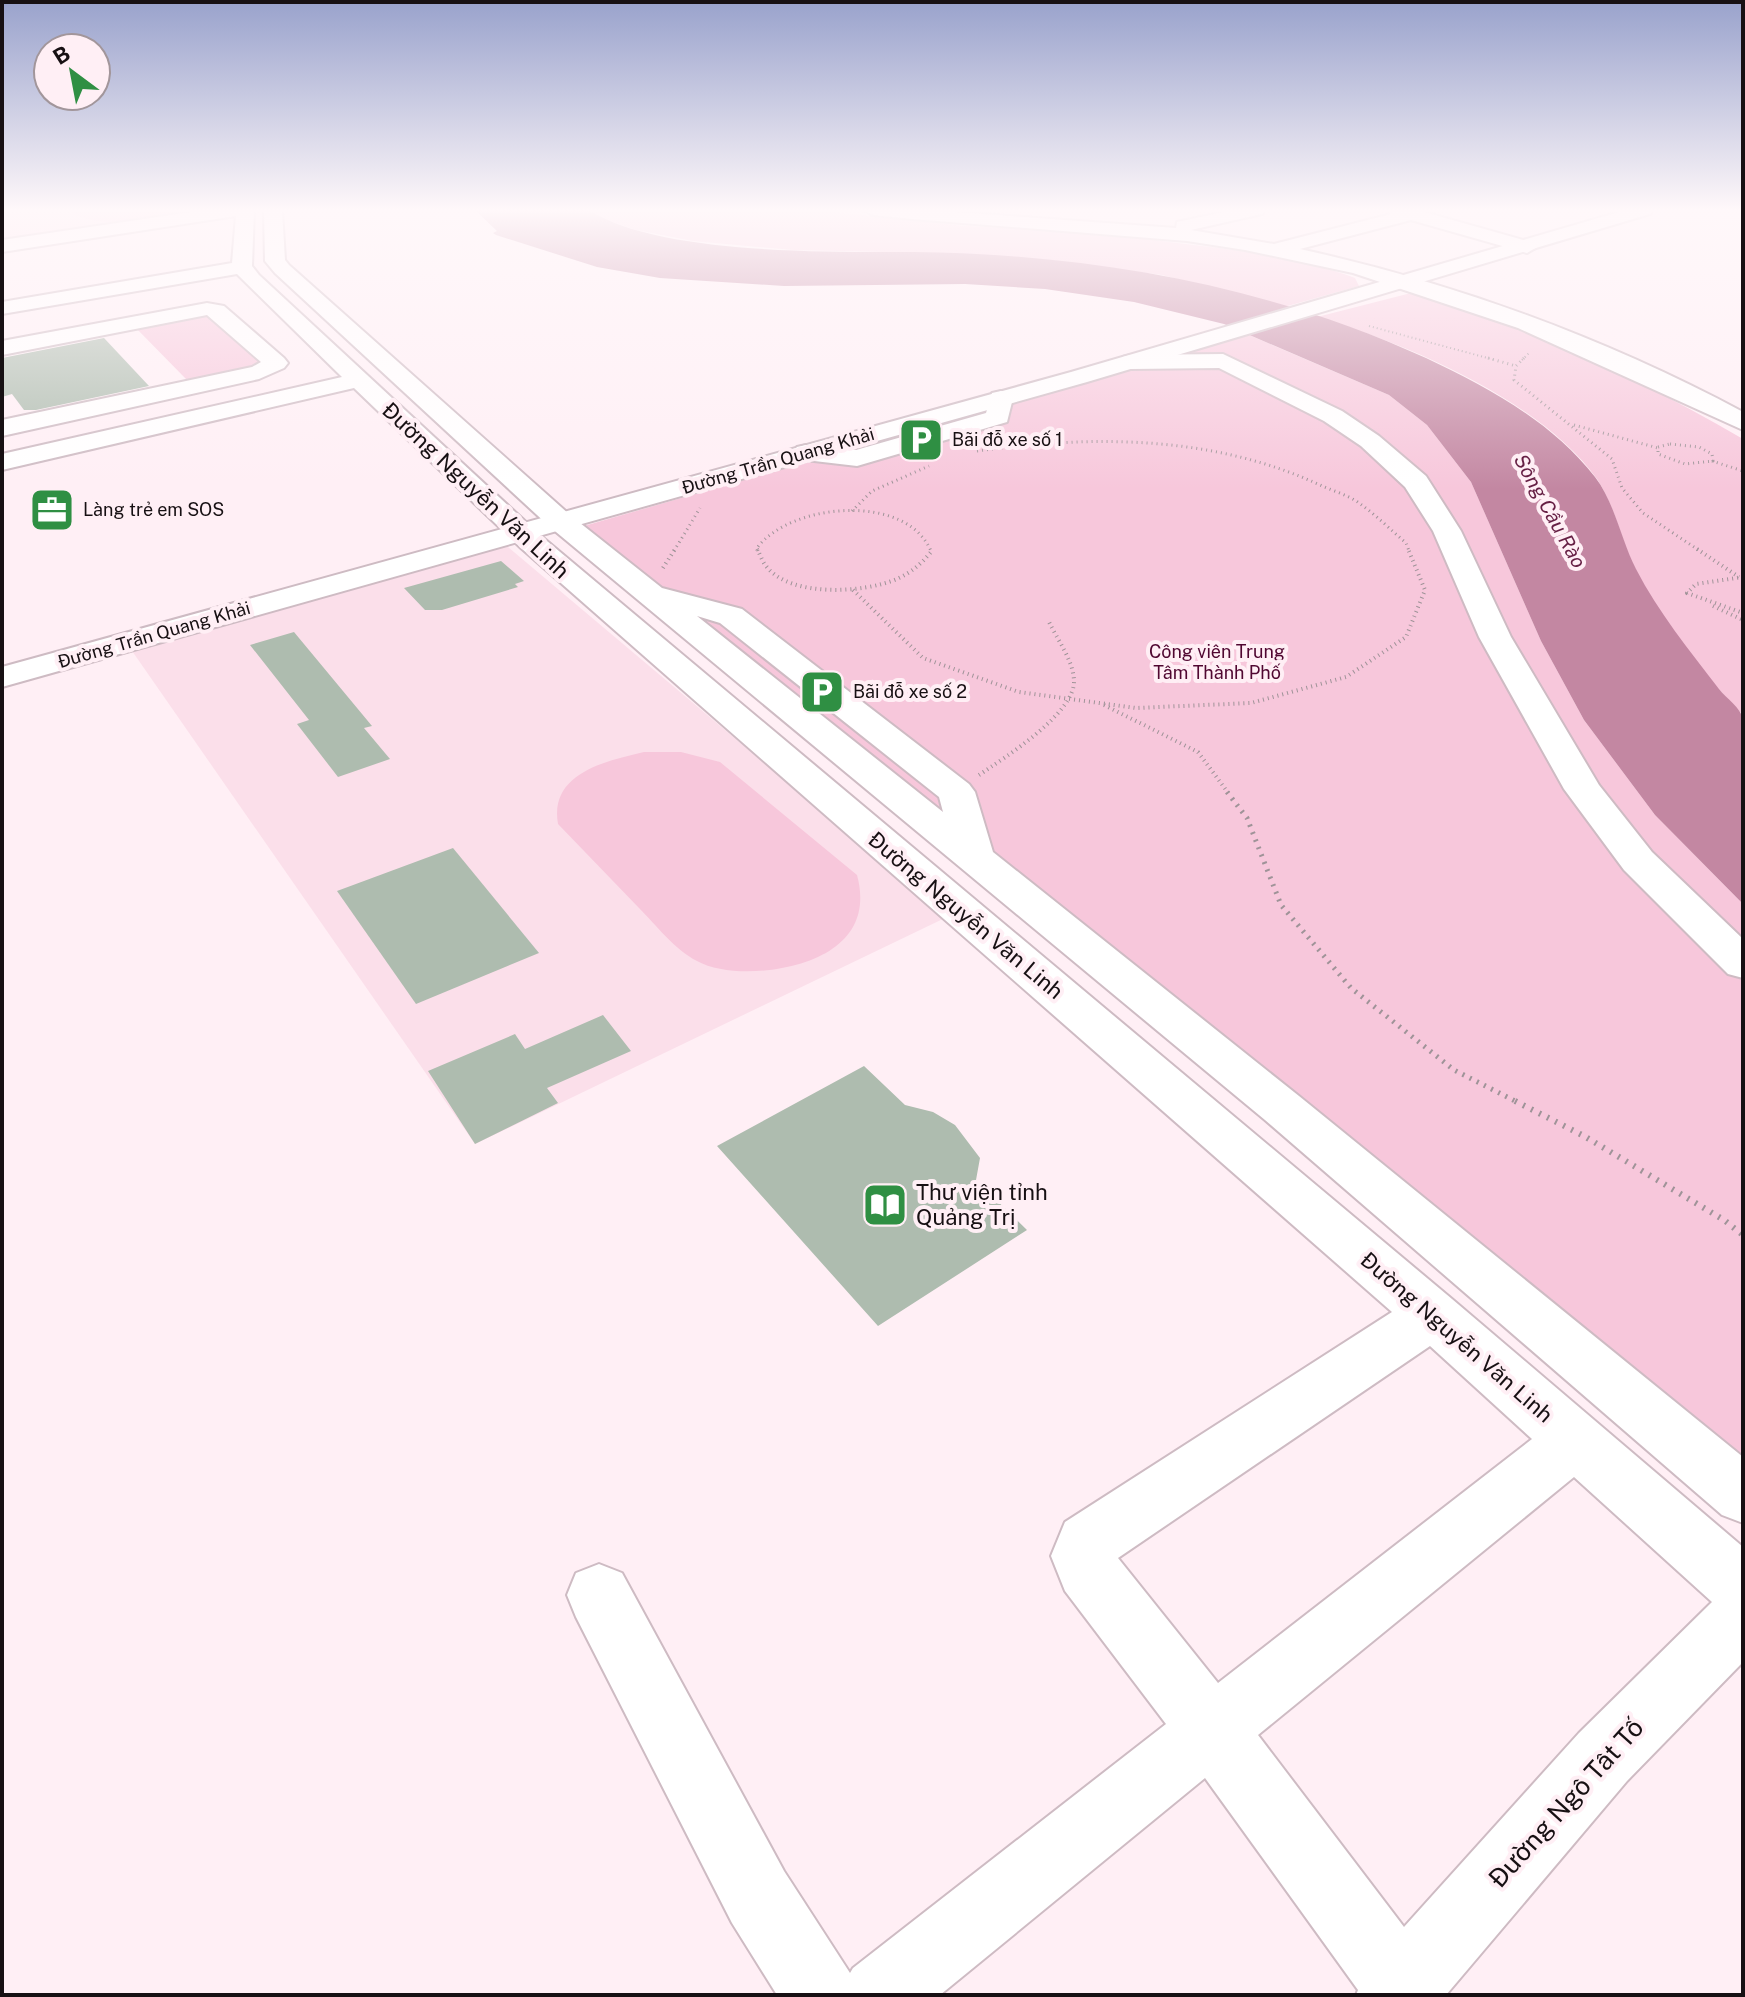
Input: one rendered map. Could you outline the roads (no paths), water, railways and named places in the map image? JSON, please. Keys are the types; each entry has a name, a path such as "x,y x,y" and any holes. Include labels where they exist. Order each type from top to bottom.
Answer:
{"street":[{"path":"2,308 30,303"},
{"name":"Đường Nguyễn Văn Linh","path":"278,303 358,380 540,527 1743,1588"},
{"name":"Đường Nguyễn Văn Linh","path":"316,303 540,527 648,593 1306,1128 1743,1495"},
{"name":"Đường Trần Quang Khải","path":"2,677 1331,303"},
{"path":"1467,303 1566,339 1743,422"},
{"path":"2,348 207,309 216,311 276,363 272,368 2,428"},
{"path":"242,333 296,322"},
{"path":"1131,362 1223,361 1333,416 1370,441 1416,482 1447,531 1495,637 1583,789 1638,861 1743,964"},
{"path":"2,462 358,380"},
{"path":"648,593 731,616 956,792 976,860"},
{"path":"1401,1992 1213,1731 1087,1569 1082,1556 1087,1543 1433,1315"},
{"path":"880,1995 1575,1440"},
{"path":"599,1595 758,1897 821,1995"},
{"name":"Đường Ngô Tât Tố","path":"1401,1992 1603,1757 1743,1616"}],"water":[{"name":"Sông Cầu Rào","path":"1139,303 1276,303 1304,311 1366,333 1473,381 1539,423 1578,457 1608,498 1631,558 1654,601 1742,715 1743,904 1655,815 1584,720 1541,641 1471,482 1427,425 1389,395 1224,324"}],"place":[{"name":"Bãi đỗ xe số 1","path":"921,440"},
{"name":"Làng trẻ em SOS","path":"52,510"},
{"name":"Bãi đỗ xe số 2","path":"822,692"},
{"name":"Thư viện tỉnh Quảng Trị","path":"885,1205"}],"park label":[{"name":"Công viên Trung Tâm Thành Phố","path":"1217,662"}]}
